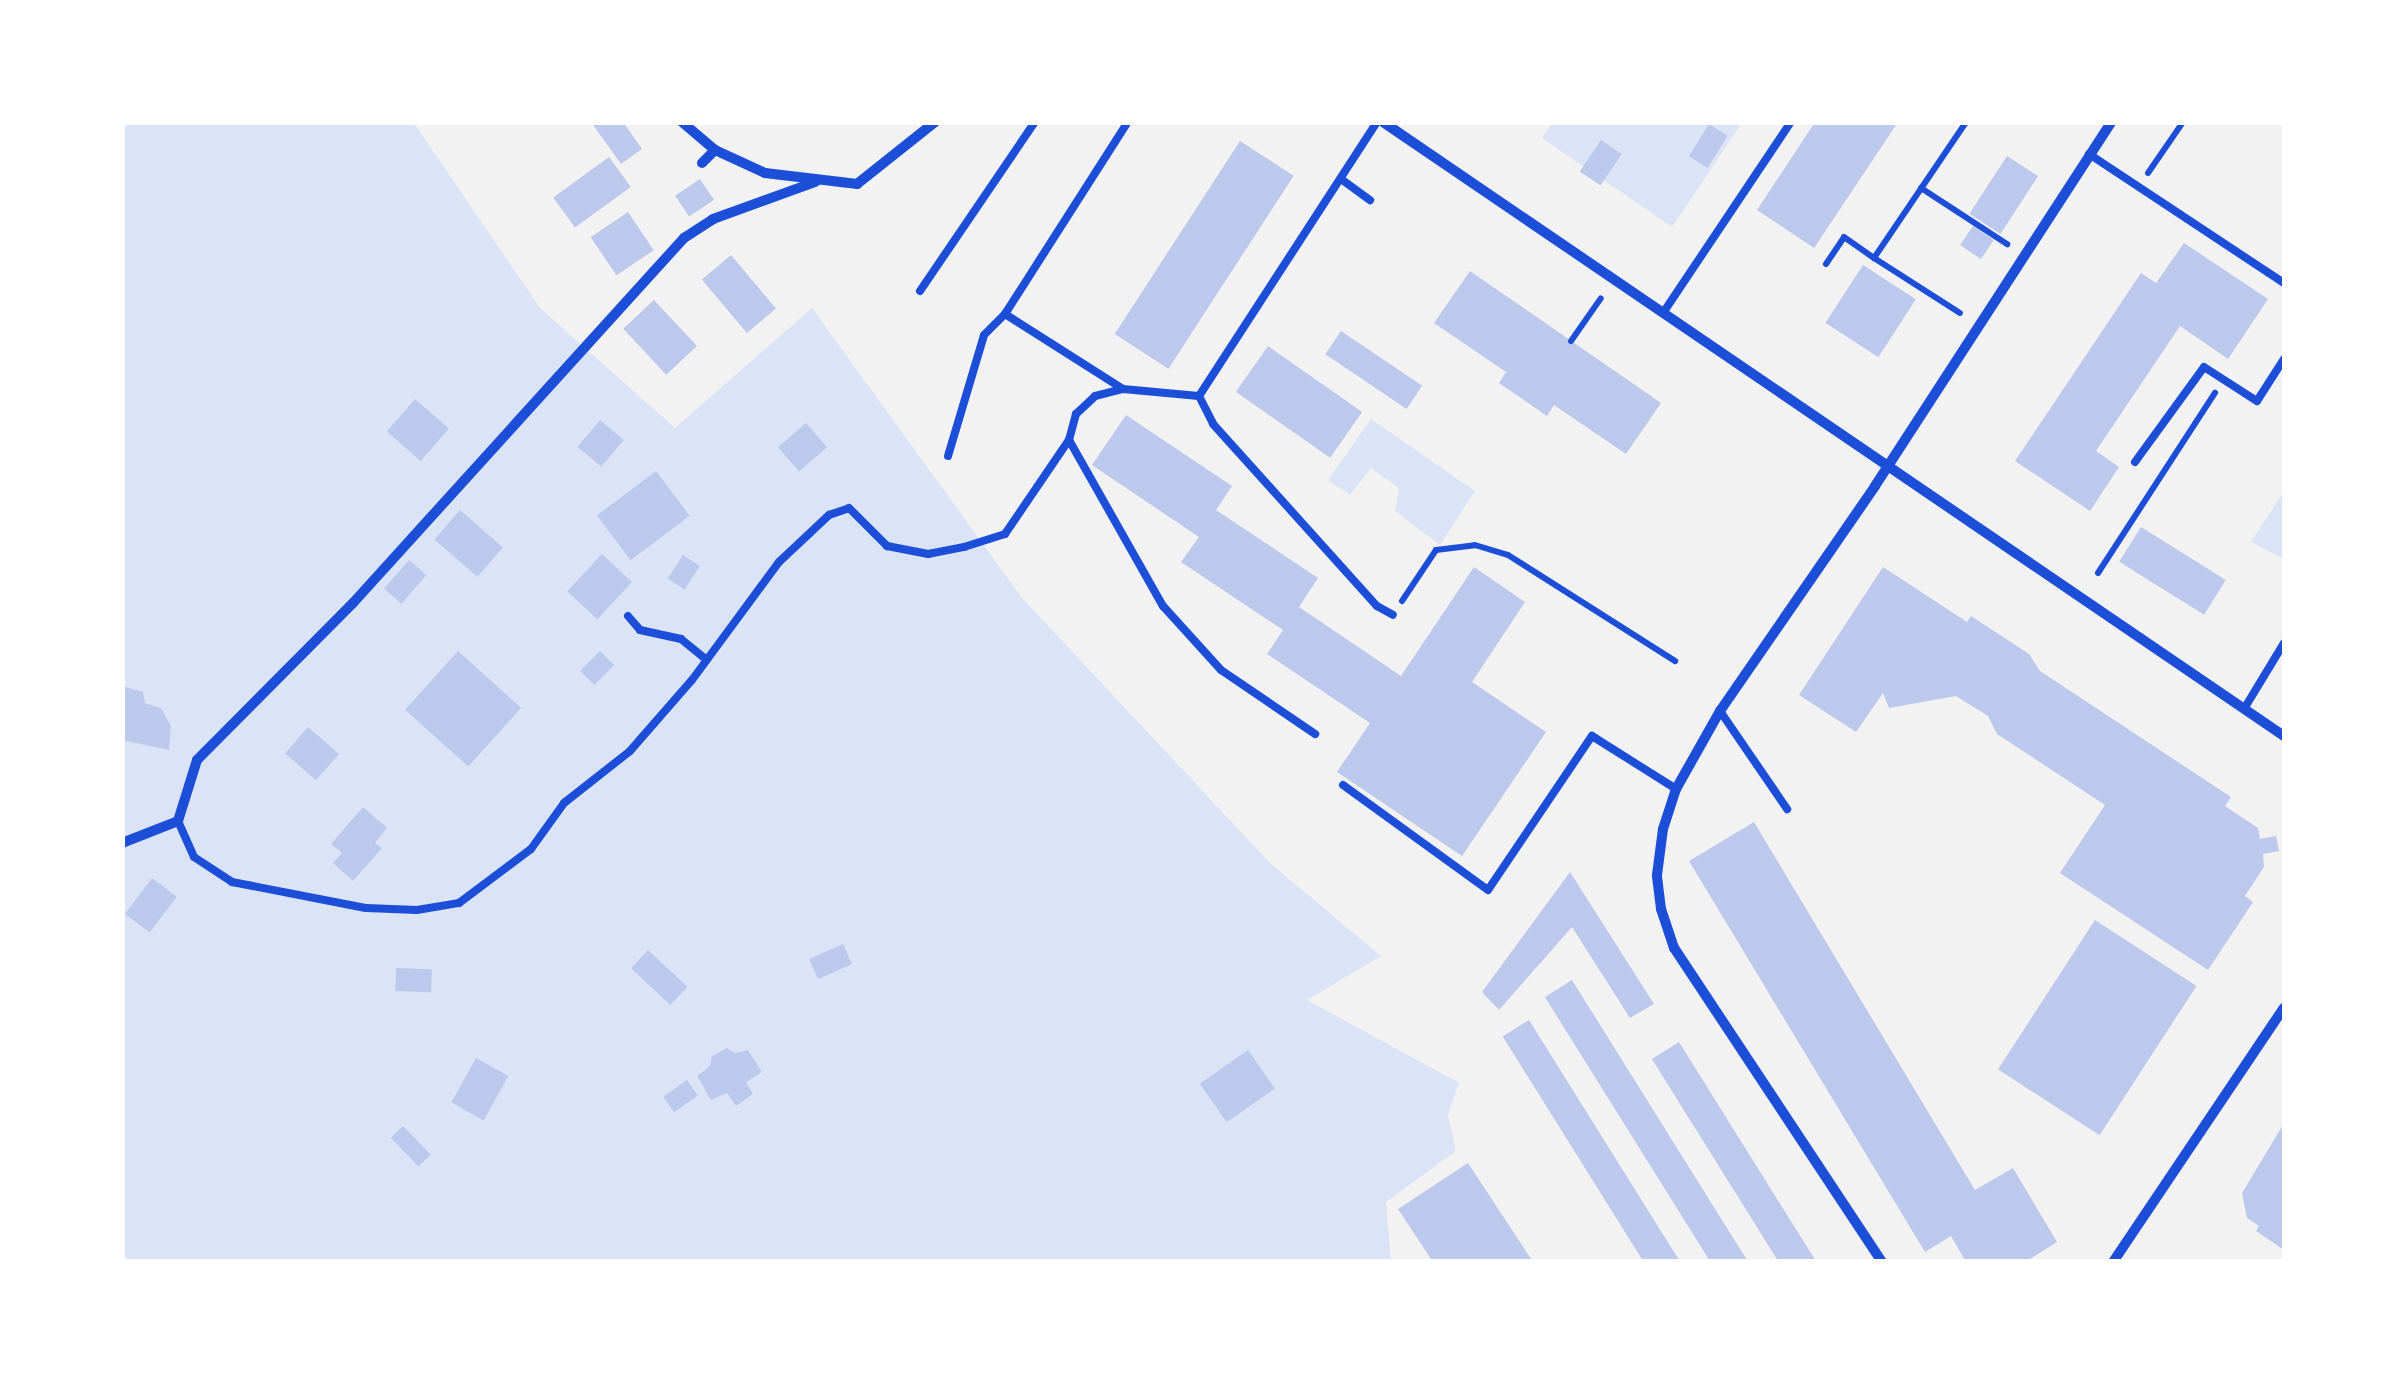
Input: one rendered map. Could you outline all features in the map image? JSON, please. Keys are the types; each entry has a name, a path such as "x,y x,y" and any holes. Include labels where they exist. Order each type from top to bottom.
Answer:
{"street":[{"path":"682,122 715,150 765,173 858,184 934,122"},
{"path":"1380,122 2284,736"},
{"path":"1882,1262 1674,948 1662,909 1658,875 1663,829 1676,790 1720,711 1887,465 2111,122"},
{"path":"702,163 715,150"},
{"path":"122,843 178,821 196,760 353,603 684,238 713,219 816,182"},
{"path":"2114,1262 2284,1008"}],"lane":[{"path":"920,291 1035,122"},
{"path":"948,456 984,336 1005,314 1038,256 1128,122"},
{"path":"1199,396 1380,122"},
{"path":"1663,313 1791,122"},
{"path":"2090,154 2284,283"},
{"path":"1341,179 1370,200"},
{"path":"1005,314 1123,389"},
{"path":"2135,462 2204,367 2257,401 2284,359"},
{"path":"178,821 194,857 232,882 366,908 417,910 459,903 531,849 564,803 630,752 706,660 779,562 829,515 850,508 887,546 914,552 928,554 978,543 1005,534 1069,440 1076,414 1095,396 1123,389 1199,396"},
{"path":"1199,396 1212,424 1377,606 1393,615"},
{"path":"1069,440 1163,606 1221,670 1315,734"},
{"path":"628,616 640,630 681,639 706,660"},
{"path":"2244,709 2284,643"},
{"path":"1720,711 1786,810"},
{"path":"1343,785 1488,890 1592,736 1676,790"}],"path":[{"path":"1874,258 1966,122"},
{"path":"2138,186 2183,122"},
{"path":"1921,188 2006,244"},
{"path":"1826,264 1844,237 1960,313"},
{"path":"1571,341 1601,298"},
{"path":"2098,573 2224,380"},
{"path":"1393,615 1436,550 1476,544 1508,555 1676,661"}],"shaded area":[{"path":"122,123 414,123 540,308 675,428 812,308 1022,598 1270,863 1381,956 1307,1000 1459,1083 1448,1115 1456,1151 1386,1202 1391,1261 123,1261"},
{"path":"1552,123 1742,123 1672,227 1542,138"},
{"path":"1371,419 1475,491 1440,545 1395,511 1399,488 1371,468 1350,495 1328,480"},
{"path":"2284,491 2284,559 2251,542"}],"building":[{"path":"591,122 623,122 642,149 621,164"},
{"path":"1815,122 1898,122 1814,248 1757,210"},
{"path":"1709,124 1728,136 1708,168 1689,156"},
{"path":"1601,140 1622,154 1600,185 1580,172"},
{"path":"1240,141 1294,176 1168,369 1115,334"},
{"path":"2007,156 2038,176 2000,234 1969,214"},
{"path":"609,157 631,187 575,227 553,198"},
{"path":"700,179 714,200 689,217 675,196"},
{"path":"628,212 654,250 616,275 591,237"},
{"path":"1973,226 1994,240 1981,259 1960,245"},
{"path":"2184,243 2268,299 2228,359 2180,326 2096,451 2119,467 2090,511 2015,461 2141,273 2156,283"},
{"path":"731,255 776,309 747,333 702,279"},
{"path":"1863,265 1916,299 1878,357 1825,323"},
{"path":"1470,271 1661,403 1626,454 1554,405 1547,416 1499,383 1506,372 1434,323"},
{"path":"654,300 697,346 666,375 623,329"},
{"path":"1341,331 1422,386 1407,409 1325,354"},
{"path":"1268,346 1362,412 1330,458 1236,392"},
{"path":"415,399 449,429 421,461 387,431"},
{"path":"1126,415 1232,486 1216,510 1318,578 1299,607 1401,676 1474,567 1525,602 1472,682 1546,732 1462,856 1337,772 1370,723 1267,654 1283,630 1181,562 1199,537 1092,465"},
{"path":"600,420 624,440 601,467 578,447"},
{"path":"806,423 827,447 799,471 778,447"},
{"path":"656,471 690,516 631,560 597,516"},
{"path":"460,510 503,547 477,577 434,539"},
{"path":"2141,527 2226,580 2204,615 2119,562"},
{"path":"602,554 632,582 597,619 567,591"},
{"path":"683,555 700,566 685,589 668,578"},
{"path":"409,560 426,575 401,604 384,589"},
{"path":"1883,567 1967,622 1971,616 2029,654 2040,671 2231,797 2225,806 2258,828 2260,839 2276,836 2279,851 2263,854 2264,867 2245,896 2253,902 2208,970 2060,873 2105,805 1997,734 1988,716 1956,696 1889,708 1883,693 1856,732 1799,695"},
{"path":"458,651 521,708 468,767 405,710"},
{"path":"600,651 614,665 594,685 580,671"},
{"path":"122,686 143,692 145,703 161,708 171,726 169,750 122,740"},
{"path":"308,727 339,754 316,780 285,753"},
{"path":"363,807 387,828 375,843 382,848 353,881 333,863 342,853 331,844"},
{"path":"1754,822 1975,1190 2013,1168 2057,1242 2025,1262 1966,1262 1951,1236 1925,1252 1689,861"},
{"path":"1570,872 1654,1004 1630,1018 1572,927 1499,1010 1482,992"},
{"path":"152,878 177,897 150,933 125,914"},
{"path":"2095,920 2196,986 2100,1135 1998,1069"},
{"path":"843,944 852,964 818,979 809,959"},
{"path":"648,950 687,987 670,1005 631,968"},
{"path":"396,968 432,969 431,992 395,991"},
{"path":"1572,980 1747,1261 1710,1262 1545,997"},
{"path":"1529,1020 1680,1262 1644,1262 1503,1036"},
{"path":"1679,1042 1816,1261 1779,1262 1652,1059"},
{"path":"727,1048 735,1053 748,1050 762,1072 746,1082 753,1094 736,1106 727,1093 711,1100 697,1076 710,1066 712,1056"},
{"path":"1248,1050 1275,1089 1227,1122 1200,1084"},
{"path":"476,1058 508,1076 484,1121 451,1103"},
{"path":"687,1080 698,1096 674,1112 663,1097"},
{"path":"2284,1123 2284,1250 2256,1231 2259,1226 2247,1218 2242,1193"},
{"path":"403,1126 431,1155 419,1167 391,1138"},
{"path":"1468,1163 1533,1262 1433,1262 1398,1209"}]}
